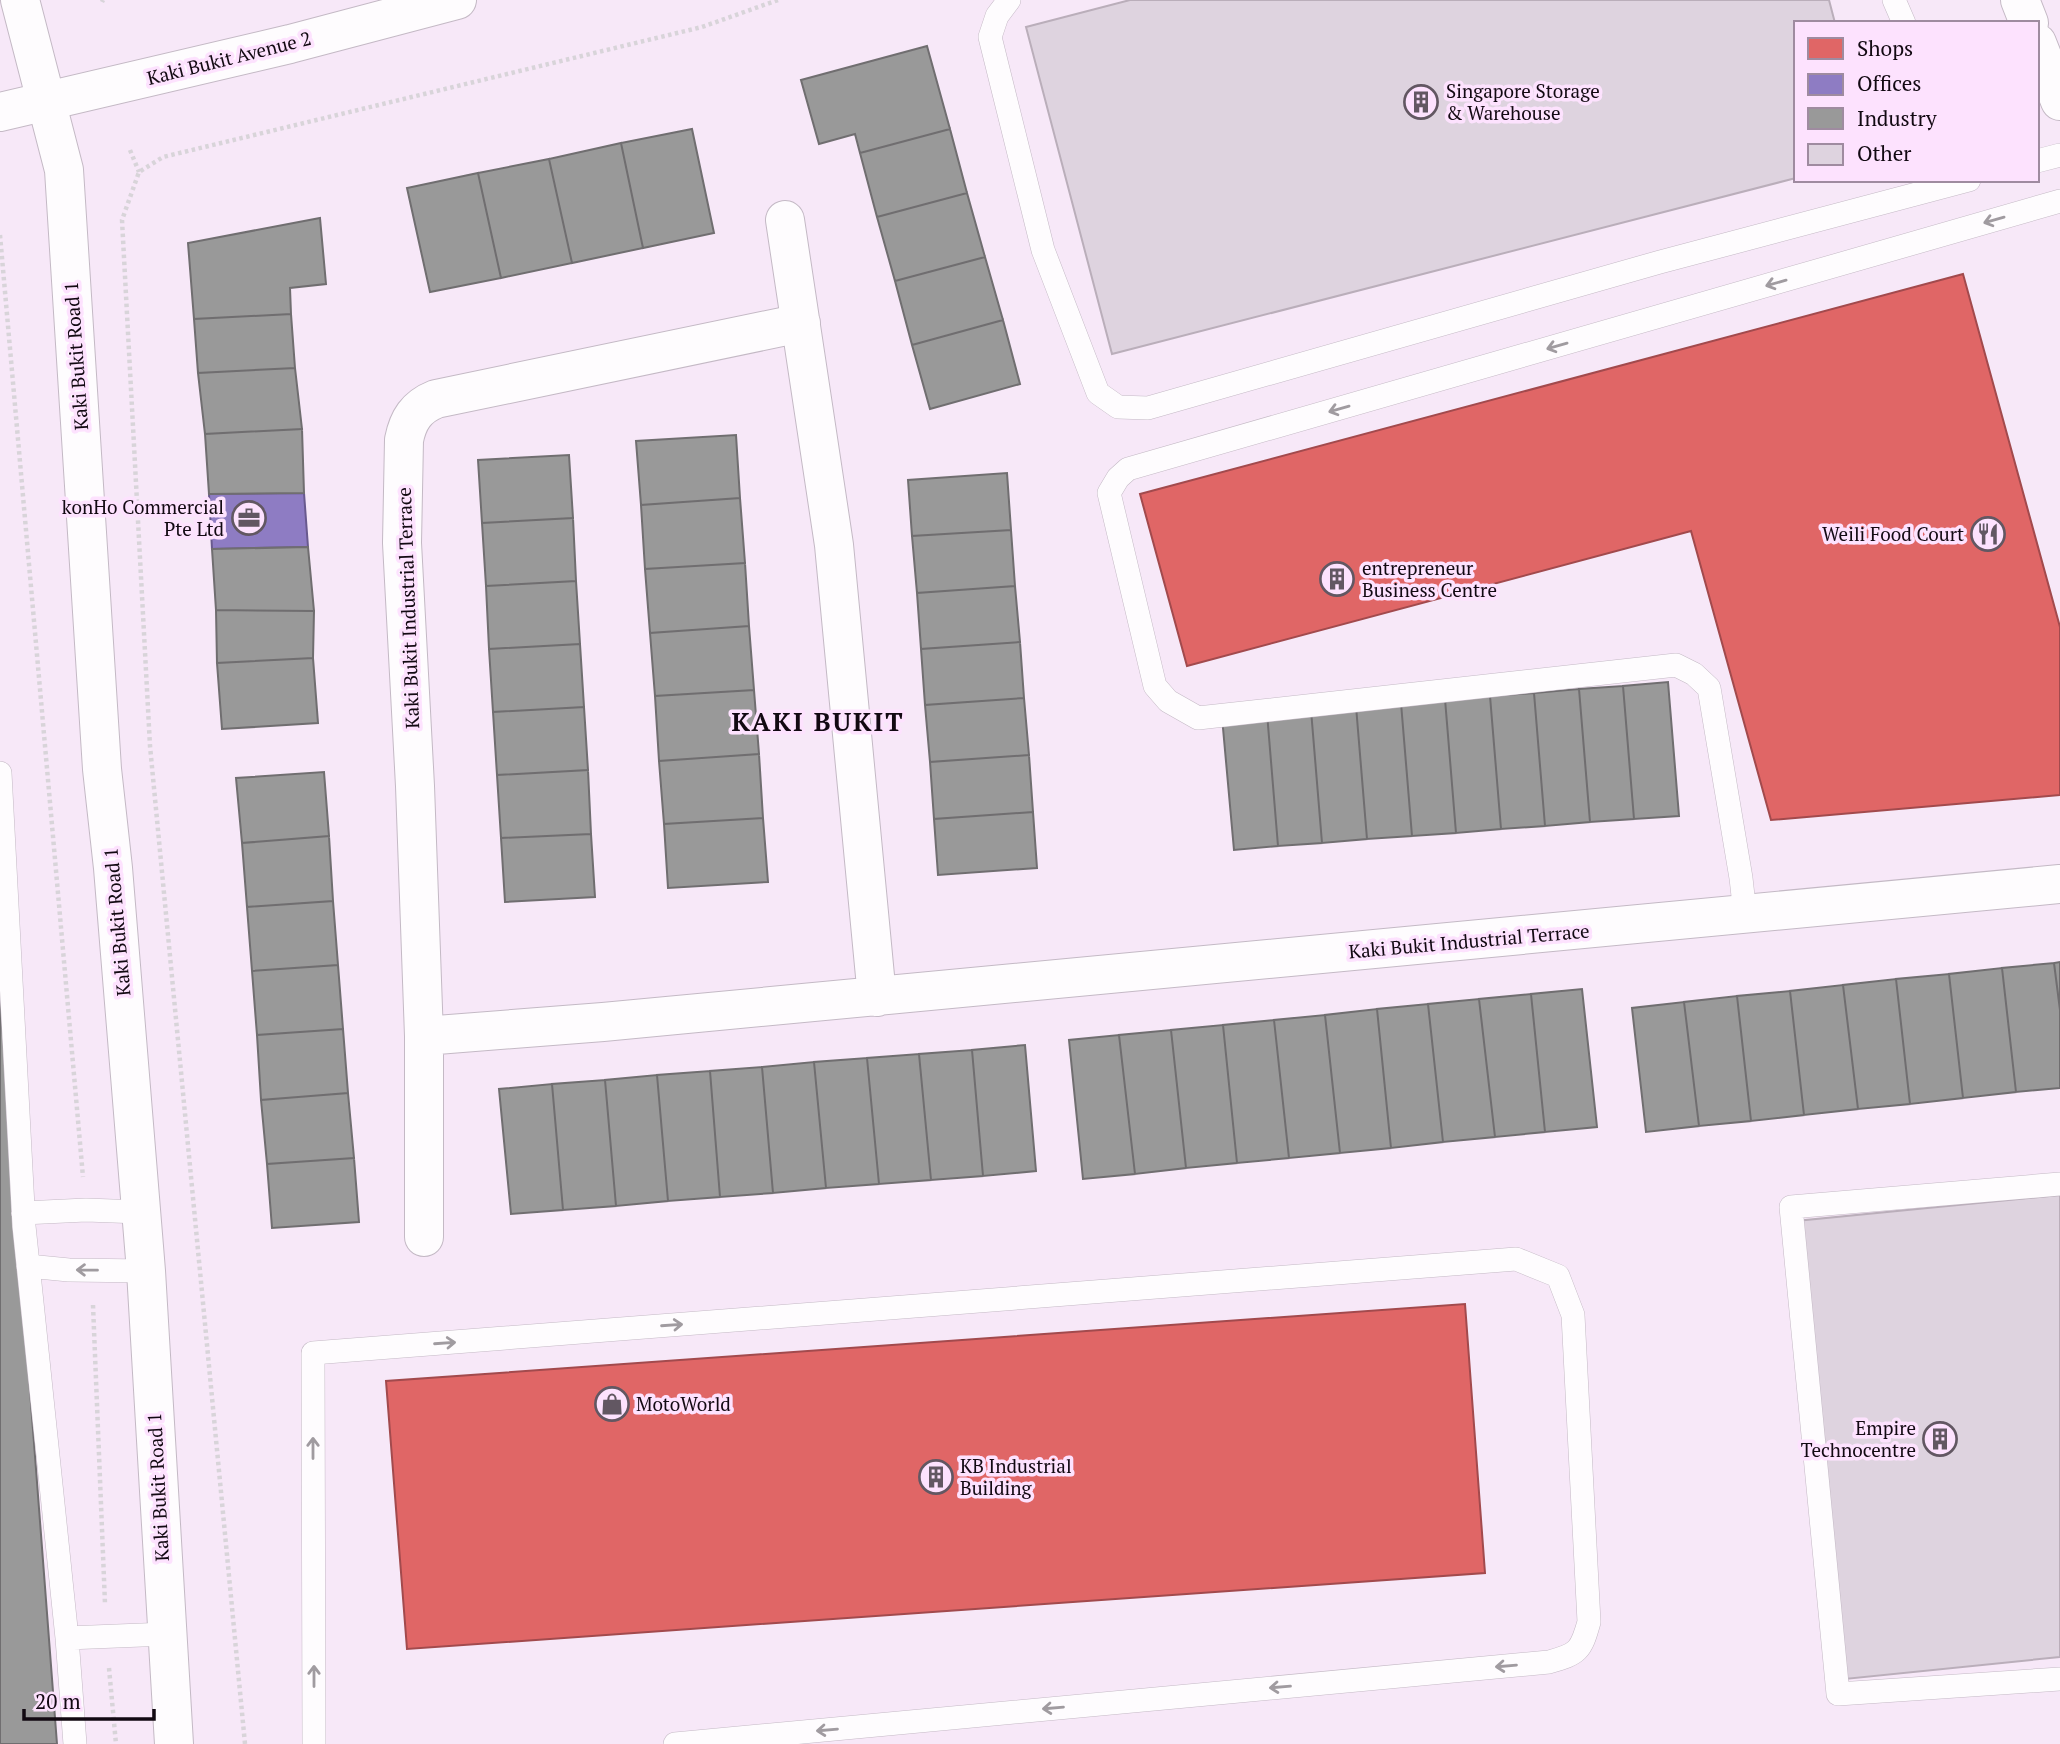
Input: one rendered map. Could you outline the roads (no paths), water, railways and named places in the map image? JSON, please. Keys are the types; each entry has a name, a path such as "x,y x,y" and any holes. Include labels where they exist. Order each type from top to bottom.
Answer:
{"street":[{"name":"Kaki Bukit Road 1","path":"20,0 64,170 102,769 113,868 146,1271 174,1744"},
{"name":"Kaki Bukit Avenue 2","path":"0,112 290,44 457,0"},
{"path":"2020,0 2028,21"},
{"path":"2039,48 2060,101"},
{"path":"785,220 834,545 877,997"},
{"name":"Kaki Bukit Industrial Terrace","path":"424,1237 424,1036 415,786 401,543 404,440 407,426 423,405 436,399 801,323"},
{"name":"Kaki Bukit Industrial Terrace","path":"424,1036 877,997 2060,884"}],"lane":[{"path":"1009,0 997,16 990,37 1043,250 1098,393 1118,407 1148,408 1660,262 1961,182"},
{"path":"1894,0 1903,21"},
{"path":"2039,160 2060,155"},
{"path":"1745,914 1709,688 1694,674 1676,665 1198,718 1168,701 1155,686 1109,493 1118,478 1128,469 2060,201"},
{"path":"0,773 23,1213 75,1744"},
{"path":"2060,1184 1791,1207 1838,1694 2060,1679"},
{"path":"23,1213 86,1210 140,1212"},
{"path":"314,1744 313,1353 1516,1259 1558,1276 1573,1315 1589,1622 1584,1640 1574,1655 1549,1662 675,1744"},
{"path":"28,1266 91,1271 146,1271"},
{"path":"66,1638 167,1634"}],"place":[{"name":"Singapore Storage & Warehouse","path":"1421,102"},
{"name":"konHo Commercial Pte Ltd","path":"249,518"},
{"name":"Weili Food Court","path":"1988,534"},
{"name":"entrepreneur Business Centre","path":"1337,579"},
{"name":"MotoWorld","path":"612,1404"},
{"name":"Empire Technocentre","path":"1940,1439"},
{"name":"KB Industrial Building","path":"936,1477"}],"district":[{"name":"KAKI BUKIT","path":"818,722"}]}
